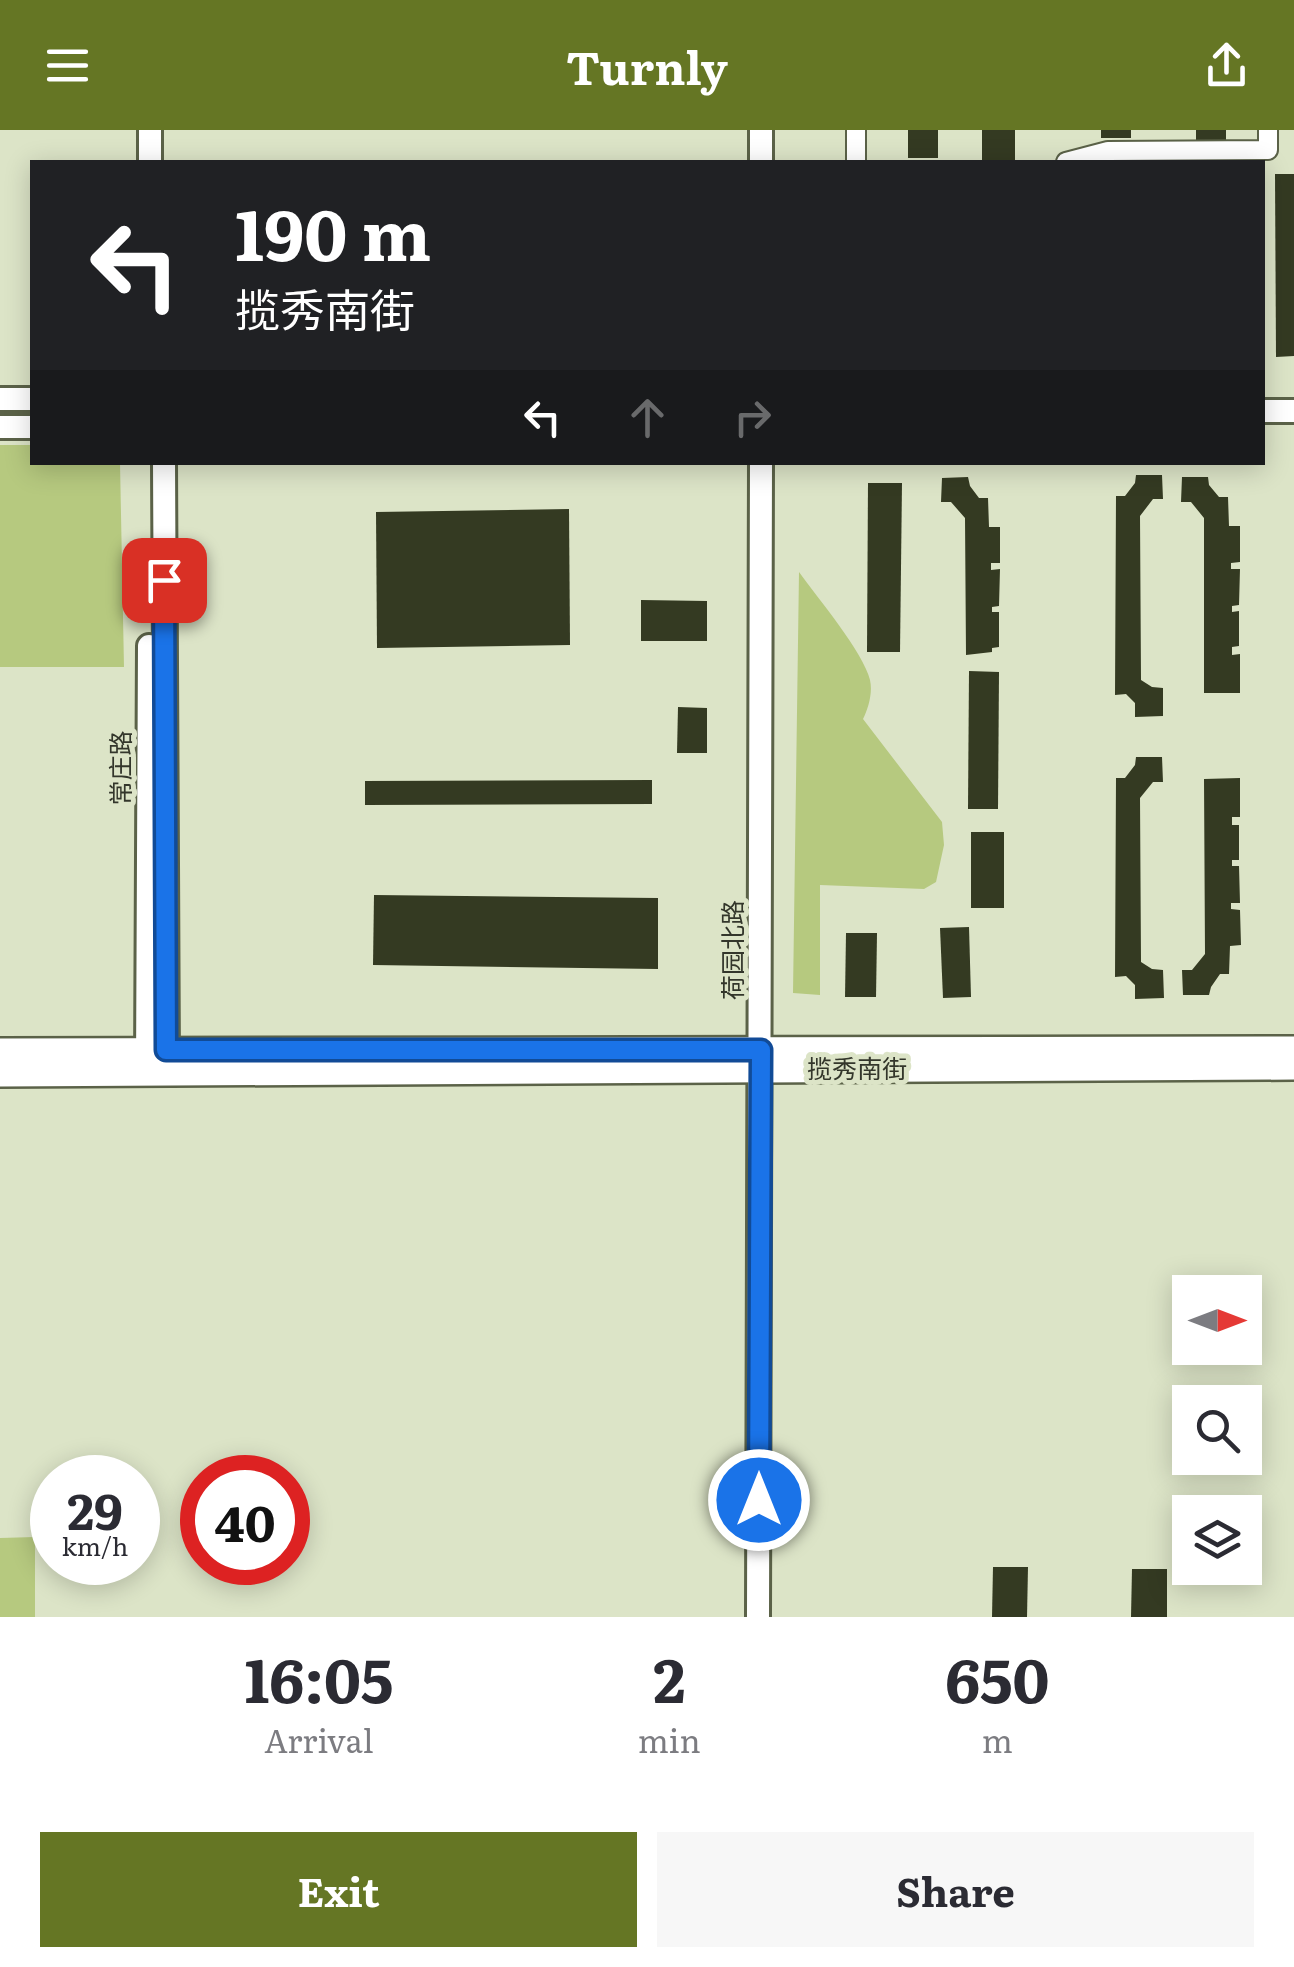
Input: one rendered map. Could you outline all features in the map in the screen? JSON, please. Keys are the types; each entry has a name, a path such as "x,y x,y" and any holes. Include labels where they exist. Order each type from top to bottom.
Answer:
{"main road":[{"name":"揽秀南街","path":"0,1074 157,1062 761,1059 1294,1049"},
{"name":"揽秀南街","path":"0,1051 157,1062"},
{"name":"揽秀南街","path":"761,1059 1294,1067"}],"street":[{"path":"150,130 150,160"},
{"path":"164,130 164,160"},
{"path":"761,130 761,160"},
{"path":"856,130 856,160"},
{"path":"1074,160 1108,151 1268,150 1268,130"},
{"path":"0,399 30,399"},
{"path":"1265,411 1294,411"},
{"path":"0,426 30,427"},
{"name":"常庄路","path":"150,465 157,1062"},
{"name":"常庄路","path":"157,1062 164,465"},
{"name":"荷园北路","path":"758,1617 761,465"}],"green space":[{"path":"0,445 30,445 30,465 120,465 124,667 0,667"},
{"path":"799,572 859,655 871,685 863,719 942,822 944,845 936,882 924,889 820,885 820,995 793,993"},
{"path":"30,1537 35,1617 0,1617 0,1538"}],"building":[{"path":"908,130 938,130 938,158 908,158"},
{"path":"982,130 1015,130 1015,160 982,160"},
{"path":"1101,130 1131,130 1131,138 1101,138"},
{"path":"1196,130 1226,130 1226,141 1196,140"},
{"path":"1275,174 1294,174 1294,356 1276,357"},
{"path":"1136,475 1162,475 1163,499 1153,499 1140,516 1141,680 1163,688 1163,716 1135,717 1135,703 1126,694 1115,695 1116,496 1125,496"},
{"path":"968,477 979,498 988,498 989,527 1000,527 1000,563 991,563 991,570 1000,569 999,606 992,607 992,612 999,612 999,647 992,648 992,652 966,655 965,518 951,502 941,502 942,478"},
{"path":"1182,477 1208,477 1219,497 1228,497 1229,526 1240,526 1240,562 1231,563 1231,569 1240,569 1239,605 1232,606 1232,612 1239,611 1239,646 1232,647 1232,655 1240,654 1240,693 1204,693 1204,518 1191,502 1181,502"},
{"path":"868,483 902,483 900,652 867,652"},
{"path":"569,509 570,645 377,648 376,512"},
{"path":"641,600 707,601 707,641 641,641"},
{"path":"969,671 999,672 998,809 968,809"},
{"path":"678,707 707,708 707,753 677,753"},
{"path":"1136,757 1162,757 1163,782 1153,782 1140,798 1141,962 1163,970 1164,998 1135,999 1135,985 1126,976 1115,977 1116,778 1125,778"},
{"path":"1240,778 1240,817 1232,817 1232,825 1239,825 1239,860 1232,860 1232,866 1239,866 1240,903 1231,903 1231,909 1240,910 1241,945 1230,946 1229,974 1220,974 1209,995 1183,995 1182,970 1192,970 1205,954 1204,779"},
{"path":"652,780 652,804 365,805 365,781"},
{"path":"971,832 1004,832 1004,908 971,908"},
{"path":"374,895 658,898 658,969 373,965"},
{"path":"969,927 971,997 943,998 940,928"},
{"path":"846,933 877,933 876,997 845,997"},
{"path":"993,1567 1028,1567 1027,1617 992,1617"},
{"path":"1132,1569 1167,1569 1167,1617 1131,1617"}],"route":[{"path":"164,580 166,1050 761,1050 759,1500"}]}
